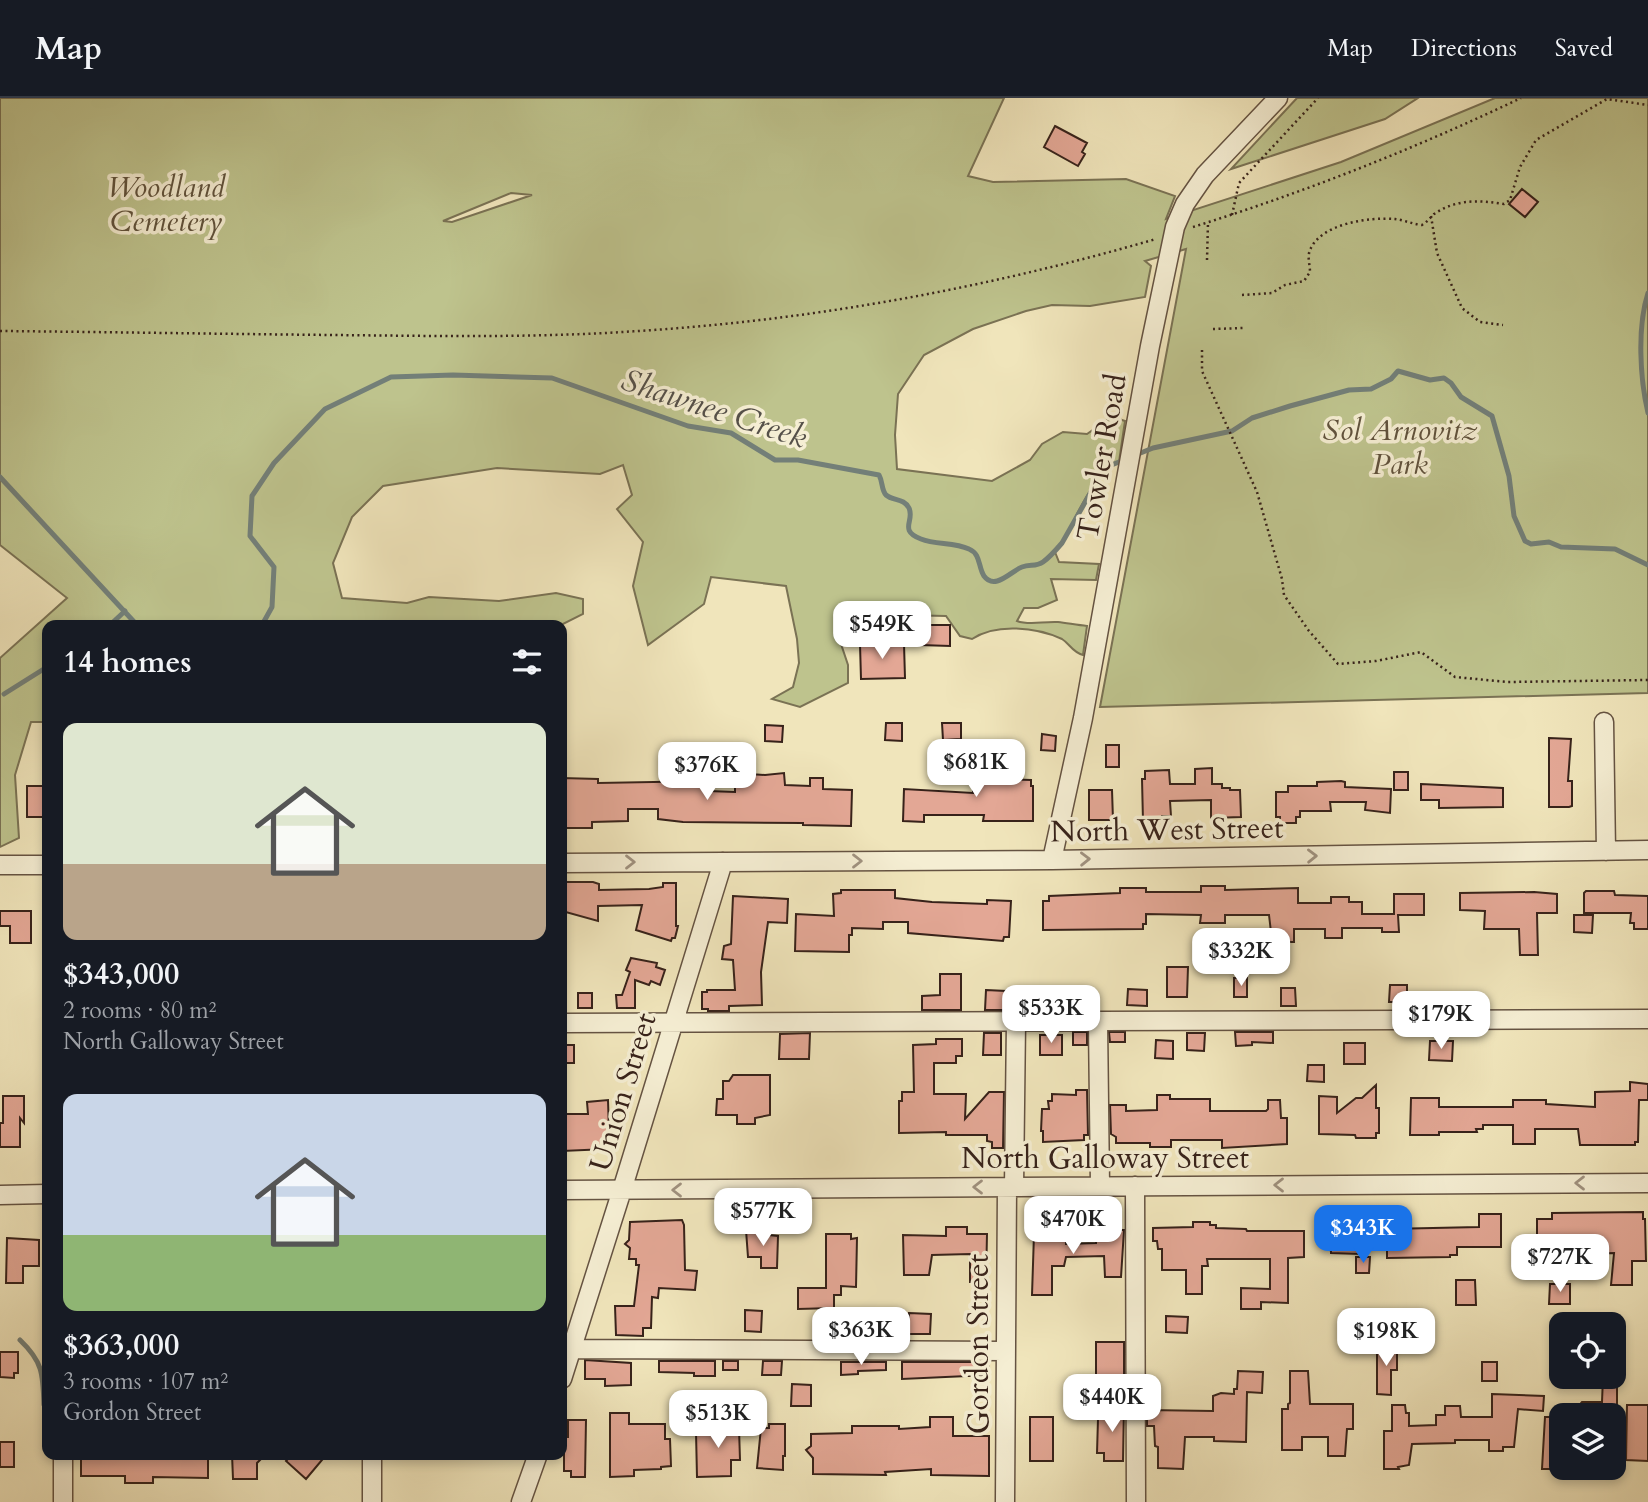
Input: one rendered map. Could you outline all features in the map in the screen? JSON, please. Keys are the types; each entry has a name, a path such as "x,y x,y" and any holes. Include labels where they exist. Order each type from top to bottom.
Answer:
{"street":[{"name":"Towler Road","path":"1052,860 1083,718 1173,234 1185,204 1205,175 1278,98"},
{"path":"1604,722 1606,851"},
{"name":"North West Street","path":"567,863 1052,860 1648,850"},
{"name":"Union Street","path":"567,1348 622,1190 723,862"},
{"path":"0,865 42,865"},
{"path":"567,1023 1648,1019"},
{"name":"Gordon Street","path":"1004,1502 1016,1022"},
{"path":"1098,1023 1100,1186"},
{"name":"North Galloway Street","path":"567,1190 1648,1183"},
{"path":"1135,1186 1136,1502"},
{"path":"0,1195 42,1194"},
{"path":"567,1351 1006,1351"},
{"path":"63,1460 63,1502"},
{"path":"372,1460 372,1502"},
{"path":"522,1502 536,1460"}],"path":[{"path":"1232,215 1239,183 1318,98"},
{"path":"0,331 481,337 660,330 806,314 931,293 1054,266 1173,234 1375,163 1521,98"},
{"path":"1242,295 1270,294 1285,285 1306,279 1310,272 1309,255 1312,246 1328,233 1346,224 1381,218 1420,225 1431,216 1460,203 1474,200 1504,204 1510,200 1520,167 1536,139 1607,99 1648,105"},
{"path":"1431,216 1437,253 1462,308 1480,322 1503,325"},
{"path":"1207,260 1208,223"},
{"path":"1213,328 1242,328"},
{"path":"1202,349 1202,371 1265,514 1268,537 1282,579 1284,594 1309,631 1338,664 1376,661 1421,652 1455,677 1508,682 1648,680"}],"green space":[{"path":"0,98 1004,98 968,176 993,182 1126,179 1175,196 1166,219 1341,162 1495,98 1648,98 1648,693 1100,707 1186,249 1145,261 1151,266 1145,297 1090,306 1052,305 973,329 924,355 898,394 895,435 897,469 992,481 1030,460 1042,444 1063,432 1087,434 1107,420 1116,418 1125,421 1119,462 1093,486 1055,552 1059,562 1099,564 1096,580 1051,579 1057,600 1038,608 1024,608 1017,621 1087,626 1083,655 1062,639 1040,632 1004,629 972,639 960,636 946,616 855,614 838,635 848,665 848,683 800,707 772,699 793,687 799,663 786,586 711,577 704,604 648,645 633,586 643,542 617,509 632,495 623,465 600,474 497,468 383,486 352,517 333,563 342,598 407,603 429,597 499,601 556,593 583,599 583,614 567,622 42,620 67,598 0,545","holes":["511,193 532,195 452,222 443,221"]},
{"path":"1297,98 1418,98 1385,119 1231,169"},
{"path":"42,620 42,722 31,722 15,775 19,838 0,847 0,658"}],"building":[{"path":"1055,126 1087,143 1082,152 1085,154 1078,166 1044,147"},
{"path":"1522,189 1538,202 1525,217 1509,204"},
{"path":"920,625 950,625 950,646 920,645"},
{"path":"860,644 904,644 905,678 861,679"},
{"path":"886,723 902,723 902,741 885,740"},
{"path":"942,723 961,723 961,739 943,740"},
{"path":"765,725 783,726 782,742 765,741"},
{"path":"1042,734 1056,736 1055,751 1041,750"},
{"path":"1549,738 1571,739 1568,781 1572,781 1572,806 1569,807 1549,807"},
{"path":"1106,745 1119,745 1119,767 1106,767"},
{"path":"997,756 998,779 1031,780 1033,821 983,821 984,815 924,815 924,822 903,821 904,789 973,793 973,777 979,777 979,757"},
{"path":"1212,768 1212,784 1240,790 1241,817 1211,818 1211,800 1170,801 1171,816 1162,816 1162,820 1143,821 1142,779 1145,779 1145,771 1169,770 1170,784 1195,784 1195,769"},
{"path":"1394,772 1408,772 1408,790 1394,790"},
{"path":"735,773 784,773 785,785 810,786 810,778 823,778 823,789 852,790 851,826 683,822 658,819 658,809 628,809 628,821 592,822 592,828 567,828 567,778 598,779 598,783 709,781 709,791 735,792"},
{"path":"1317,782 1345,782 1345,787 1391,789 1390,813 1365,810 1366,802 1330,802 1331,811 1300,811 1296,823 1280,823 1280,817 1276,817 1276,792 1288,792 1288,786 1317,786"},
{"path":"1421,784 1503,788 1503,807 1439,808 1439,800 1421,800"},
{"path":"27,786 42,786 42,817 27,817"},
{"path":"1089,790 1112,790 1113,820 1089,820"},
{"path":"567,882 593,882 599,884 599,890 649,889 663,887 663,883 676,883 678,926 675,938 671,941 636,930 642,905 598,906 598,921 567,912"},
{"path":"1201,886 1225,886 1225,890 1298,888 1298,903 1331,903 1331,897 1349,897 1349,902 1362,902 1362,914 1394,914 1394,894 1424,894 1424,915 1398,915 1399,932 1382,932 1382,928 1342,928 1342,938 1325,938 1325,929 1294,929 1294,942 1281,942 1281,932 1271,932 1269,915 1225,915 1225,923 1200,923 1201,915 1146,914 1143,929 1043,930 1043,901 1049,901 1049,896 1120,893 1120,888 1146,888 1146,892 1201,892"},
{"path":"841,890 895,890 895,898 932,902 987,904 987,900 1011,901 1009,937 1004,937 1003,941 908,933 908,922 883,922 883,929 852,928 852,935 849,935 849,952 795,951 796,914 834,916 833,894 841,893"},
{"path":"1586,891 1614,891 1615,895 1648,896 1648,929 1634,929 1634,923 1630,923 1631,913 1584,913"},
{"path":"1460,893 1557,894 1557,913 1537,913 1538,955 1520,955 1519,929 1484,929 1485,911 1460,910"},
{"path":"733,896 788,899 787,923 768,922 761,972 762,1005 729,1006 729,1011 708,1011 702,1009 702,992 735,990 733,960 722,959 724,946 731,944"},
{"path":"0,911 31,911 31,943 10,943 10,926 0,926"},
{"path":"1574,915 1593,915 1592,933 1574,932"},
{"path":"631,958 657,963 656,967 665,970 660,985 651,981 649,985 635,980 635,1008 617,1008 616,995 622,995 630,972 626,970"},
{"path":"1167,967 1188,967 1187,997 1167,997"},
{"path":"940,974 961,974 961,1010 922,1010 922,996 940,995"},
{"path":"1234,978 1247,978 1247,997 1234,997"},
{"path":"1390,985 1407,985 1407,1002 1389,1002"},
{"path":"1281,988 1295,988 1296,1006 1281,1006"},
{"path":"1128,989 1147,990 1147,1006 1127,1005"},
{"path":"986,990 1006,991 1006,1010 985,1010"},
{"path":"578,993 592,993 592,1008 578,1008"},
{"path":"1073,1032 1087,1032 1087,1045 1073,1045"},
{"path":"1109,1032 1125,1032 1125,1042 1110,1042"},
{"path":"1235,1032 1273,1032 1273,1043 1252,1042 1252,1045 1236,1046"},
{"path":"810,1033 809,1059 779,1059 780,1034"},
{"path":"984,1033 1001,1033 1001,1055 983,1055"},
{"path":"1187,1033 1205,1033 1204,1051 1187,1050"},
{"path":"1040,1035 1062,1035 1062,1055 1040,1055"},
{"path":"936,1039 962,1039 962,1056 956,1056 956,1063 934,1063 934,1094 966,1094 965,1119 989,1092 1004,1092 1003,1148 992,1148 992,1142 987,1141 987,1135 899,1133 899,1101 902,1101 902,1092 914,1092 913,1045 936,1044"},
{"path":"1156,1040 1173,1041 1173,1059 1155,1058"},
{"path":"1430,1041 1453,1041 1452,1061 1429,1060"},
{"path":"1344,1043 1365,1043 1365,1064 1344,1064"},
{"path":"567,1045 574,1045 574,1063 567,1063"},
{"path":"1308,1065 1324,1065 1324,1082 1307,1081"},
{"path":"733,1075 770,1075 770,1115 755,1118 755,1124 737,1124 737,1115 716,1115 717,1099 723,1099 723,1081 729,1081"},
{"path":"1630,1082 1648,1084 1648,1100 1639,1100 1638,1142 1635,1142 1635,1145 1580,1145 1578,1129 1535,1129 1535,1144 1513,1144 1513,1125 1483,1125 1483,1129 1476,1129 1477,1132 1410,1135 1411,1098 1439,1098 1439,1107 1513,1107 1513,1100 1546,1100 1546,1104 1595,1107 1595,1092 1630,1091"},
{"path":"1376,1085 1379,1133 1376,1133 1376,1138 1319,1134 1319,1096 1337,1097 1337,1113 1356,1098 1362,1098"},
{"path":"1076,1090 1087,1090 1088,1135 1084,1135 1084,1140 1043,1142 1042,1109 1049,1109 1048,1101 1052,1101 1052,1094 1076,1095"},
{"path":"1157,1095 1170,1095 1170,1099 1210,1099 1210,1111 1266,1111 1268,1100 1280,1100 1281,1118 1287,1118 1287,1144 1222,1148 1222,1140 1171,1140 1171,1147 1150,1147 1150,1143 1116,1143 1116,1137 1111,1134 1110,1105 1126,1105 1126,1111 1157,1110"},
{"path":"3,1096 24,1096 24,1123 20,1118 20,1147 0,1147"},
{"path":"608,1100 607,1149 567,1151 567,1114 588,1114 587,1102"},
{"path":"1643,1212 1646,1261 1632,1261 1632,1285 1611,1285 1614,1253 1557,1255 1557,1270 1542,1270 1542,1263 1539,1263 1537,1255 1537,1219 1552,1219 1552,1213"},
{"path":"1479,1214 1501,1214 1501,1247 1457,1247 1457,1255 1450,1257 1387,1258 1387,1229 1479,1227"},
{"path":"682,1220 685,1270 697,1271 695,1290 659,1288 658,1298 652,1297 651,1328 643,1328 643,1336 616,1335 615,1306 634,1306 639,1265 636,1265 636,1259 629,1259 630,1248 625,1244 629,1240 630,1222"},
{"path":"1193,1222 1210,1222 1210,1225 1216,1225 1216,1228 1247,1231 1304,1231 1304,1257 1288,1258 1288,1303 1261,1302 1261,1309 1241,1309 1241,1288 1270,1289 1270,1259 1207,1259 1208,1266 1202,1266 1202,1294 1186,1294 1186,1270 1162,1270 1162,1249 1158,1249 1157,1241 1153,1241 1153,1228 1193,1227"},
{"path":"946,1227 967,1227 967,1234 987,1234 986,1282 970,1282 970,1254 932,1255 929,1275 904,1275 903,1235 946,1236"},
{"path":"746,1230 760,1230 760,1234 778,1236 777,1268 761,1268 761,1257 748,1257"},
{"path":"1096,1230 1124,1230 1121,1277 1105,1277 1104,1256 1066,1257 1064,1266 1052,1266 1052,1295 1032,1295 1034,1234 1066,1232 1066,1244 1096,1243"},
{"path":"1359,1231 1360,1254 1331,1253 1330,1232"},
{"path":"826,1234 851,1234 851,1239 857,1238 856,1287 841,1286 841,1295 834,1295 834,1308 798,1309 798,1288 826,1288"},
{"path":"7,1238 39,1240 39,1266 23,1266 23,1283 6,1283"},
{"path":"1356,1257 1370,1257 1369,1273 1356,1273"},
{"path":"1456,1280 1475,1280 1476,1305 1456,1305"},
{"path":"1550,1284 1570,1284 1570,1304 1549,1304"},
{"path":"745,1310 762,1311 761,1332 745,1331"},
{"path":"909,1313 931,1314 930,1334 909,1334"},
{"path":"1166,1316 1188,1317 1187,1333 1166,1332"},
{"path":"827,1320 847,1321 847,1339 830,1339 830,1334 826,1334"},
{"path":"1096,1342 1124,1342 1124,1376 1096,1375"},
{"path":"1377,1345 1397,1346 1397,1370 1391,1370 1391,1395 1377,1394"},
{"path":"0,1352 18,1352 18,1373 14,1373 14,1378 0,1377"},
{"path":"585,1360 631,1363 631,1385 605,1386 605,1379 585,1379"},
{"path":"659,1361 715,1361 715,1376 659,1372"},
{"path":"723,1361 738,1361 738,1370 723,1370"},
{"path":"763,1361 782,1361 781,1375 762,1375"},
{"path":"841,1362 886,1362 886,1370 841,1375"},
{"path":"902,1362 988,1362 989,1375 902,1379"},
{"path":"1482,1362 1497,1362 1497,1381 1482,1381"},
{"path":"1238,1371 1263,1372 1262,1393 1247,1392 1246,1442 1214,1441 1214,1437 1185,1437 1183,1469 1158,1468 1158,1447 1155,1446 1154,1426 1147,1426 1147,1410 1213,1411 1213,1396 1221,1393 1234,1394"},
{"path":"1290,1371 1308,1371 1310,1404 1353,1404 1353,1429 1347,1429 1345,1456 1328,1456 1328,1437 1302,1437 1302,1450 1282,1450 1282,1409 1288,1409 1290,1403"},
{"path":"792,1384 811,1385 811,1406 791,1406"},
{"path":"1603,1389 1617,1389 1617,1403 1581,1403 1582,1402 1602,1402"},
{"path":"1492,1394 1544,1396 1543,1411 1518,1409 1514,1447 1503,1447 1503,1451 1489,1451 1489,1440 1412,1444 1409,1465 1398,1467 1399,1469 1384,1469 1384,1431 1392,1431 1392,1405 1405,1405 1406,1413 1409,1413 1409,1426 1436,1425 1436,1415 1445,1415 1445,1406 1460,1406 1461,1417 1492,1417"},
{"path":"1109,1404 1124,1404 1123,1461 1104,1461 1104,1453 1097,1453 1098,1419 1109,1419"},
{"path":"1627,1405 1648,1405 1648,1461 1626,1460"},
{"path":"610,1413 629,1413 629,1424 665,1424 665,1439 670,1439 671,1466 634,1470 634,1476 610,1477"},
{"path":"930,1417 953,1417 953,1436 989,1436 989,1476 931,1475 931,1469 885,1472 886,1475 813,1474 813,1458 806,1450 811,1446 811,1434 852,1433 852,1426 899,1426 899,1429 930,1427"},
{"path":"1030,1417 1053,1417 1053,1461 1030,1461"},
{"path":"1545,1417 1549,1417 1549,1469 1542,1469"},
{"path":"568,1420 586,1420 585,1477 571,1477 571,1471 564,1471"},
{"path":"716,1421 735,1421 735,1427 739,1428 740,1460 731,1460 731,1476 697,1477 696,1432 716,1432"},
{"path":"769,1424 785,1424 783,1470 757,1468 761,1428 769,1428"},
{"path":"0,1442 14,1442 14,1467 0,1467"},
{"path":"81,1460 208,1460 208,1478 153,1477 153,1483 125,1483 125,1476 81,1476"},
{"path":"232,1460 260,1460 257,1463 257,1479 233,1479"},
{"path":"287,1460 322,1460 306,1479"}],"waterway":[{"name":"Shawnee Creek","path":"1648,293 1642,321 1641,353 1648,413"},
{"name":"Shawnee Creek","path":"1133,456 1153,448 1232,431 1252,418 1290,406 1349,390 1371,389 1391,379 1398,371 1430,380 1444,378 1461,397 1492,416 1509,476 1514,516 1525,541 1531,544 1549,542 1561,547 1615,549 1648,565"},
{"name":"Shawnee Creek","path":"265,620 272,607 274,567 250,536 252,496 274,463 325,409 391,377 453,375 552,378 688,426 731,433 775,460 798,460 879,475 886,495 909,508 909,529 914,536 973,551 984,576 993,581 1003,579 1022,567 1040,564 1048,558 1062,543 1100,476 1109,466 1124,460"},
{"name":"Shawnee Creek","path":"0,477 132,620"},
{"path":"115,620 125,611"},
{"path":"4,694 42,670"},
{"path":"20,1340 37,1362 42,1380"}],"park label":[{"name":"Woodland Cemetery","path":"166,204"},
{"name":"Sol Arnovitz Park","path":"1400,447"}]}
